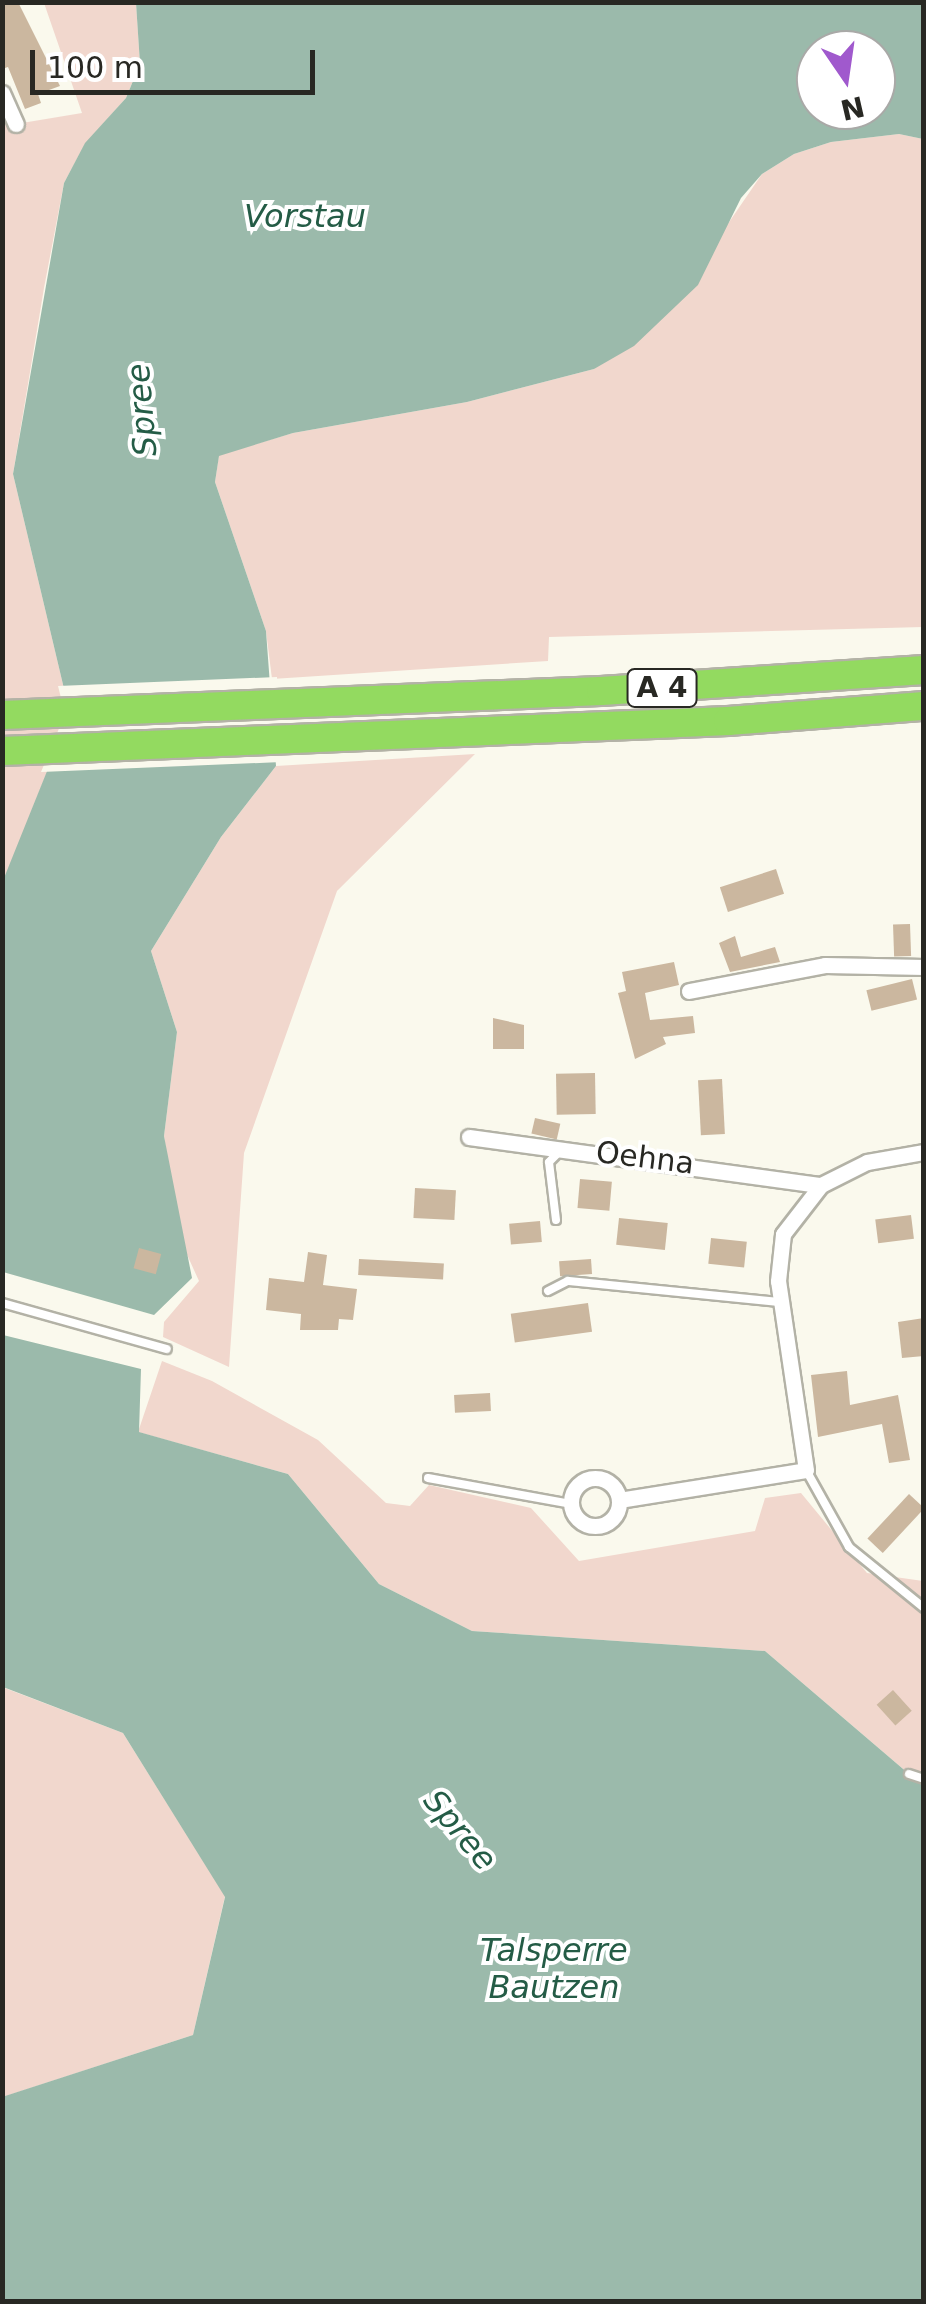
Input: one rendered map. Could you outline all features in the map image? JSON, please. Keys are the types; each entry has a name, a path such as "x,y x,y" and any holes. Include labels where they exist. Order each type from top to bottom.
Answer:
{"highway":[{"name":"A 4","path":"2,714 924,670"},
{"name":"A 4","path":"2,751 924,706"}],"street":[{"path":"2,93 16,124"},
{"path":"689,990 824,965 924,967"},
{"name":"Oehna","path":"469,1137 821,1185"},
{"path":"618,1500 806,1470 780,1302 783,1234 821,1185 867,1162 924,1152"},
{"path":"589,1479 612,1486 618,1500 616,1515 596,1526 582,1523 570,1504 576,1488 589,1479"}],"lane":[{"path":"556,1220 549,1162 563,1148"},
{"path":"548,1291 582,1282 780,1302"},
{"path":"2,1303 167,1349"},
{"path":"806,1470 849,1547 924,1608"},
{"path":"428,1478 570,1504"},
{"path":"910,1774 924,1778"}],"shaded area":[{"path":"44,3 136,3 140,64 126,98 85,144 64,183 44,288 13,474 70,714 3,883 2,93 16,124 82,113"},
{"path":"899,134 923,139 923,627 549,637 548,661 272,679 266,631 215,482 219,455 293,433 467,402 594,369 723,231 762,174 794,154 831,142"},
{"path":"475,754 337,891 244,1153 229,1367 163,1337 164,1322 199,1281 179,1237 164,1136 177,1032 151,951 221,837 276,766"},
{"path":"162,1361 212,1381 318,1440 386,1503 410,1506 429,1485 531,1508 579,1561 755,1531 765,1498 801,1493 867,1573 923,1581 923,1786 765,1651 472,1631 379,1584 288,1474 138,1432"},
{"path":"2,1687 123,1733 225,1896 193,2035 3,2097"}],"water":[{"name":"Vorstau","path":"136,3 923,3 923,139 899,134 831,142 794,154 762,174 741,198 698,285 634,346 594,369 467,402 293,433 219,456 215,482 266,631 276,766 221,837 151,951 177,1032 164,1136 192,1278 154,1315 3,1272 2,883 70,714 13,474 64,183 85,143 126,98 140,64"},
{"name":"Talsperre Bautzen","path":"3,1335 141,1369 139,1432 288,1474 379,1584 472,1631 765,1651 923,1786 923,2301 3,2301 2,2097 193,2035 225,1897 123,1733 3,1687"}],"pier":[{"path":"277,677 281,762 41,772 65,714 58,686"}],"building":[{"path":"2,2 18,2 60,86 38,94 41,103 25,109 8,67 2,69"},
{"path":"776,869 784,894 728,912 720,887"},
{"path":"910,924 911,956 894,957 893,925"},
{"path":"735,936 741,957 775,947 780,962 730,972 719,943"},
{"path":"674,962 679,985 645,993 650,1020 693,1016 695,1033 663,1037 666,1044 635,1059 618,993 626,991 622,972"},
{"path":"912,979 917,999 871,1011 866,990"},
{"path":"493,1018 524,1025 524,1049 493,1049"},
{"path":"595,1073 596,1114 557,1115 556,1074"},
{"path":"722,1079 725,1134 701,1135 698,1080"},
{"path":"535,1118 560,1124 557,1139 531,1134"},
{"path":"580,1179 612,1182 609,1211 577,1208"},
{"path":"415,1188 456,1190 454,1220 413,1218"},
{"path":"911,1215 914,1239 878,1243 875,1219"},
{"path":"619,1218 668,1223 665,1250 616,1245"},
{"path":"540,1221 542,1242 511,1245 509,1224"},
{"path":"711,1238 747,1242 744,1268 708,1264"},
{"path":"139,1248 161,1254 156,1274 134,1268"},
{"path":"308,1252 327,1255 323,1285 357,1289 353,1320 339,1319 338,1330 300,1330 301,1314 266,1310 269,1278 304,1282"},
{"path":"359,1259 444,1263 443,1279 358,1275"},
{"path":"591,1259 592,1274 560,1276 559,1261"},
{"path":"588,1303 592,1332 515,1343 511,1314"},
{"path":"924,1318 924,1356 902,1358 898,1322"},
{"path":"847,1371 850,1405 898,1395 910,1460 889,1463 882,1424 818,1437 811,1375"},
{"path":"490,1393 491,1411 455,1413 454,1395"},
{"path":"909,1494 924,1509 883,1553 867,1539"},
{"path":"893,1690 912,1711 895,1726 877,1705"}],"water label":[{"name":"Spree","path":"142,410"},
{"name":"Spree","path":"460,1830"}]}
